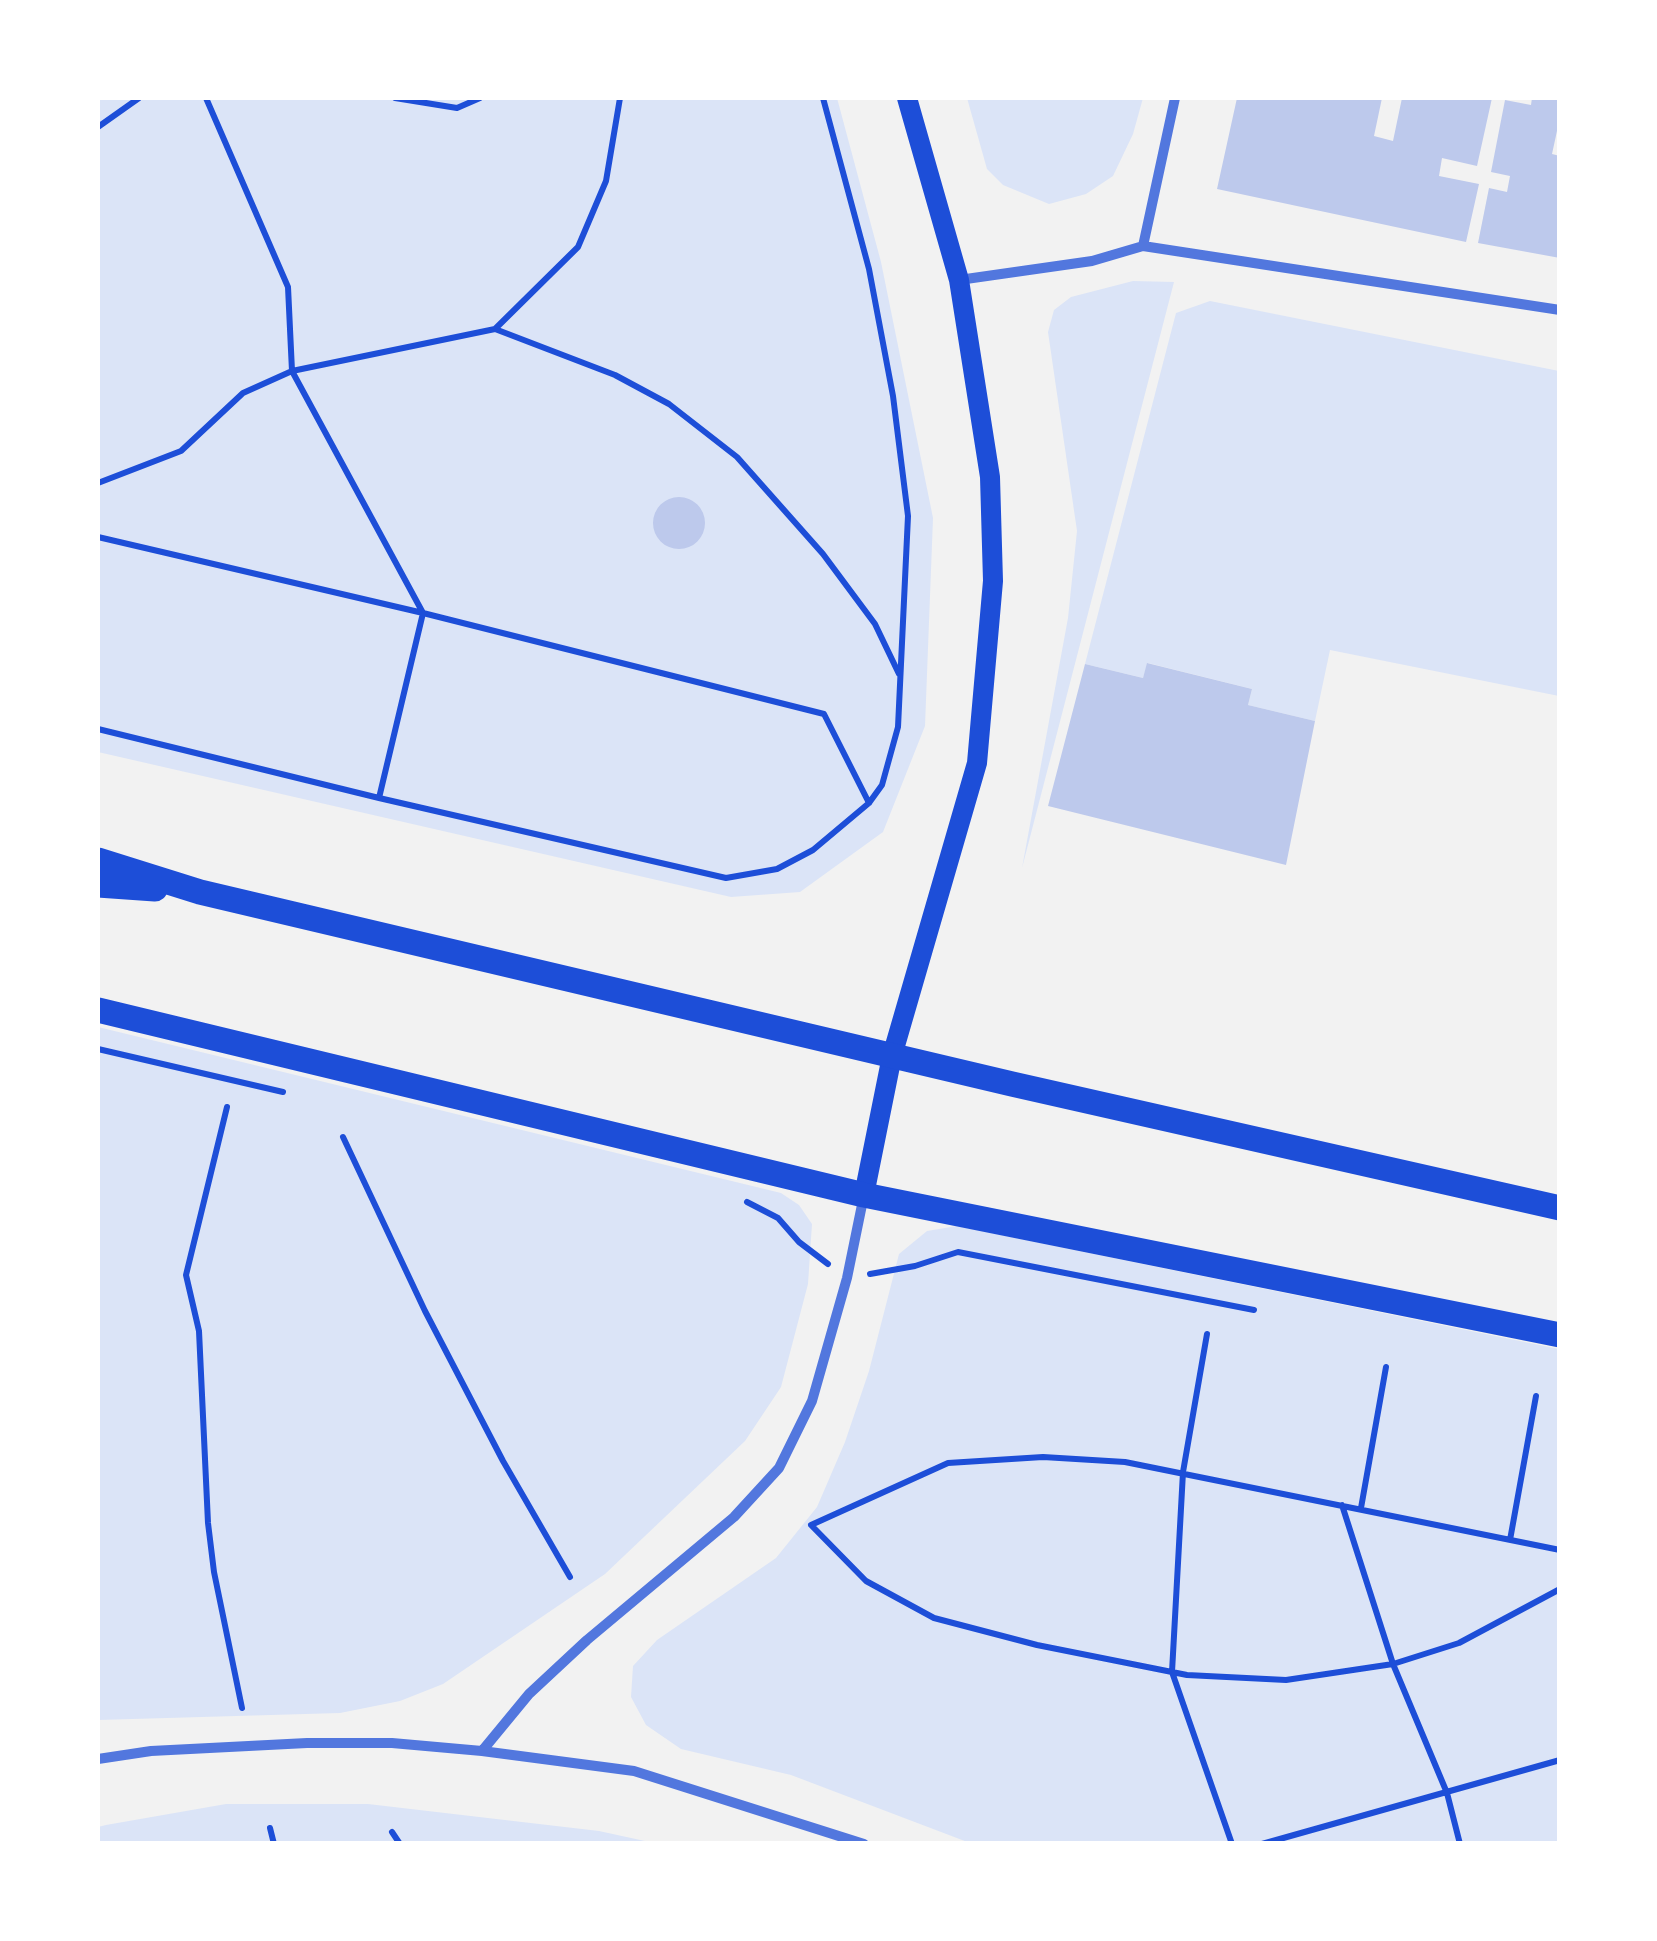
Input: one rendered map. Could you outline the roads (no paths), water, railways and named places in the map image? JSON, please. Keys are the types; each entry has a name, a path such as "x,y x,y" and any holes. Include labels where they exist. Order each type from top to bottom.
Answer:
{"main road":[{"path":"864,1195 892,1056 977,763 993,581 990,477 958,280 907,98"},
{"path":"98,860 200,892 892,1056 1560,1208"},
{"path":"98,885 200,892"},
{"path":"98,1010 864,1195 1560,1334"}],"street":[{"path":"1143,246 1174,98"},
{"path":"958,280 1092,261 1143,246 1560,310"},
{"path":"482,1751 544,1681 587,1640 734,1516 780,1468 812,1401 847,1278 864,1195"},
{"path":"98,1758 308,1742 392,1743 482,1751 634,1771 864,1844"}]}
